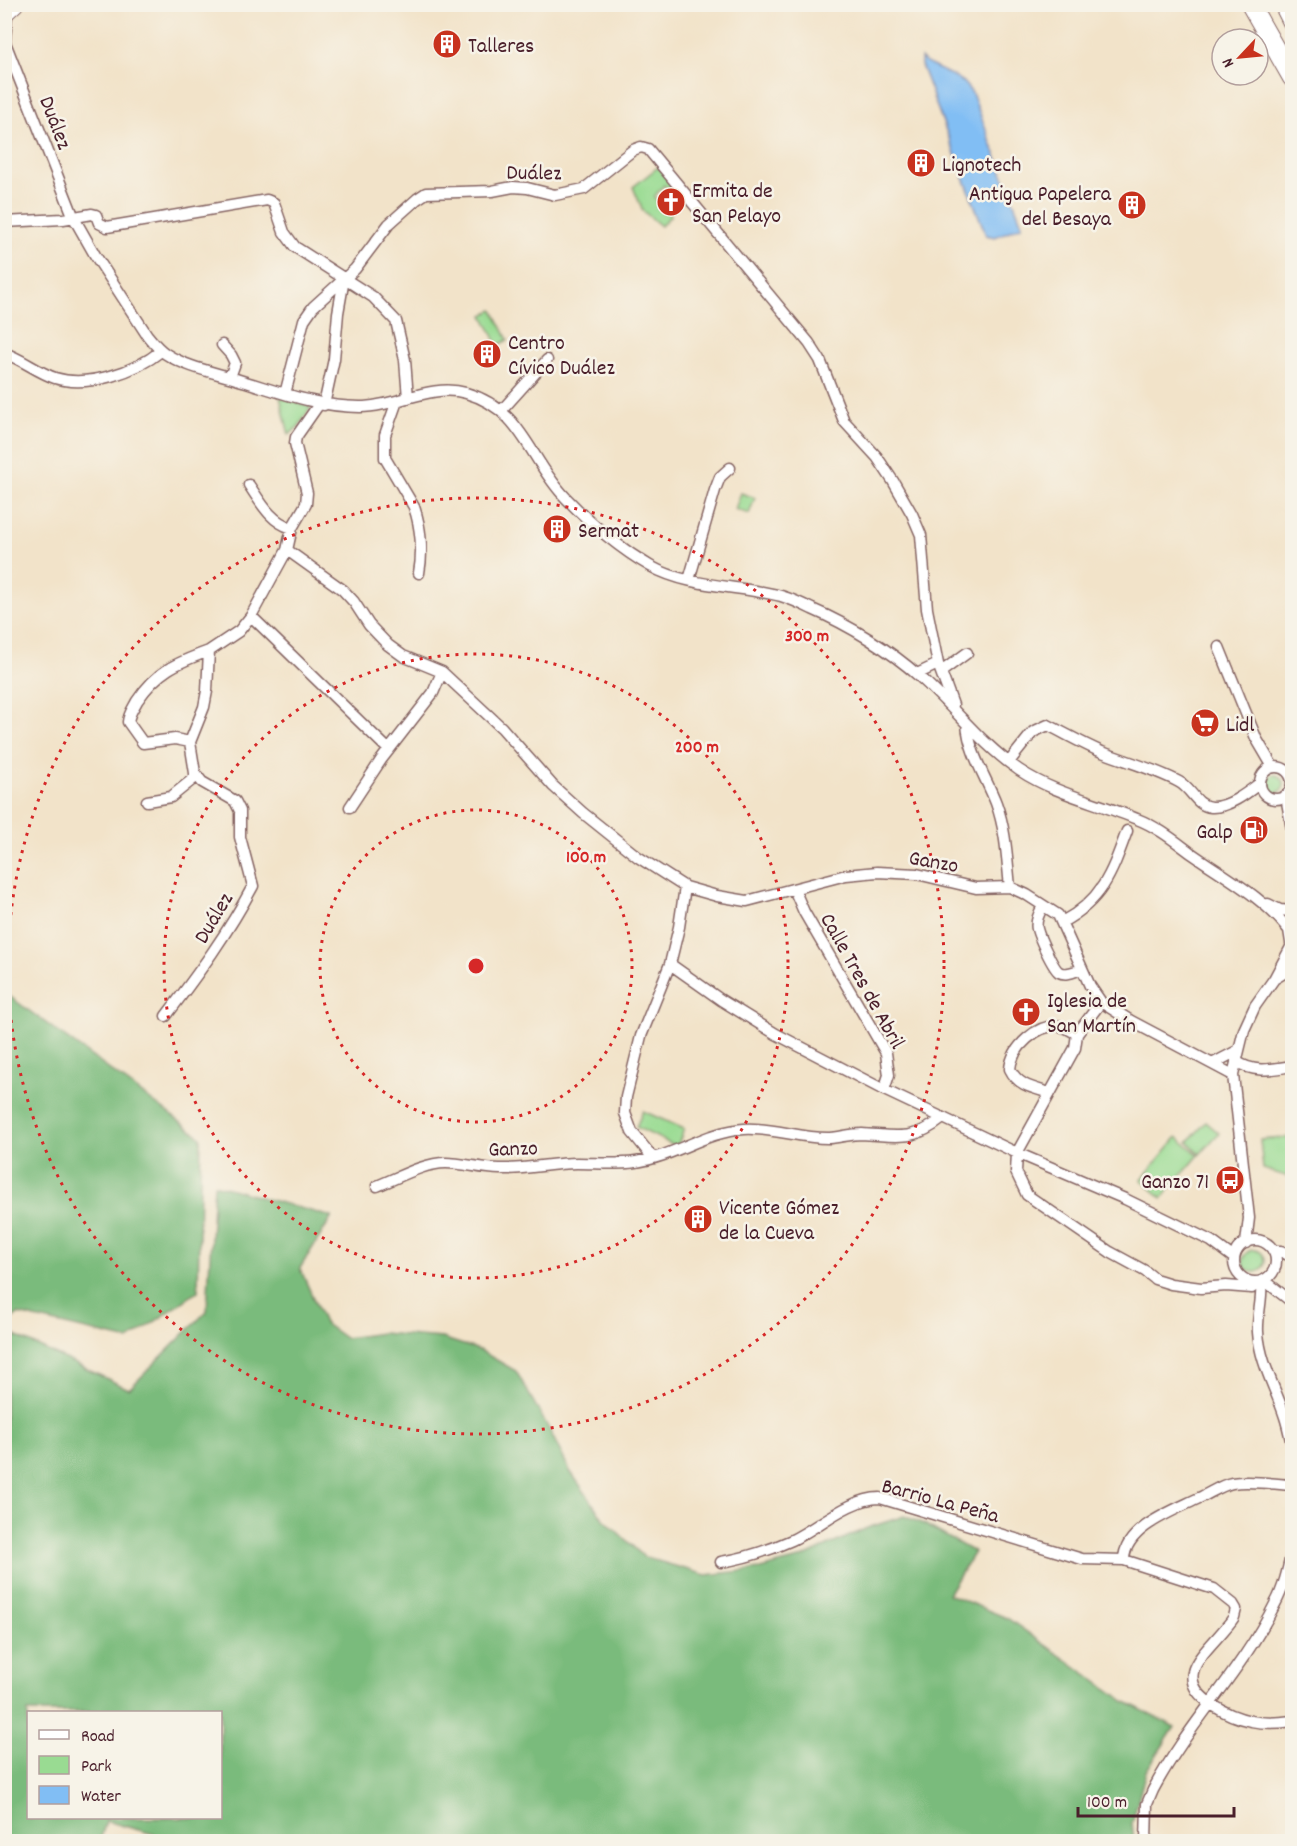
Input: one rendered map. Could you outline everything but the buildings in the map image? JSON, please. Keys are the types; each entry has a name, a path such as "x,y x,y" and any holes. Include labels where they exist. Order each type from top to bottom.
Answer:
{"highway":[{"path":"1250,4 1293,78"},
{"path":"1283,4 1293,22"}],"street":[{"name":"Duález","path":"9,11 5,41 74,218 123,298 161,351 184,363 322,404 358,407 384,405 438,391 454,390 477,396 502,410 565,497 631,554 660,571 689,579"},
{"name":"Duález","path":"285,394 304,320 313,307 356,269 389,224 426,193 482,192 513,187 555,195 584,189 633,150 641,147 648,149 809,343 820,360 844,421 877,457 908,506 921,534 927,609 939,668"},
{"path":"4,222 74,218 92,214 96,215 99,223 107,227 267,200 274,203 284,232 295,247 373,297 396,321 405,360 408,398"},
{"path":"190,742 175,739 143,743 128,722 129,714 146,687 158,675 188,658 209,651 239,631 251,616 286,550 292,528 306,504 308,493 296,436 322,404 334,359 344,278"},
{"path":"222,345 235,363 230,377"},
{"path":"5,352 55,378 92,380 129,370 161,351"},
{"path":"502,410 548,360"},
{"path":"397,401 385,435 385,458 417,515 422,559 419,573"},
{"path":"730,468 720,477 715,490 689,579 784,597 839,622 917,674 1009,762 1035,780 1144,822 1262,902 1291,925 1292,948 1255,1006 1244,1030 1233,1075 1250,1222 1258,1241"},
{"path":"249,485 273,518 280,524 292,528"},
{"path":"286,550 343,590 378,636 388,645 403,656 442,672 433,693 389,750 350,807"},
{"path":"251,616 389,750"},
{"path":"1219,647 1256,738 1265,774 1264,795"},
{"path":"147,801 171,797 197,776 190,742 204,707 209,651"},
{"path":"917,674 939,668 967,653"},
{"path":"939,668 956,712"},
{"name":"Ganzo","path":"442,672 502,728 553,786 615,840 685,887 747,901 846,875 877,872 917,874 976,888 1010,886"},
{"path":"967,724 970,746 1003,824 1010,886 1058,915 1090,986 1101,1002 1131,1021 1233,1075"},
{"path":"1009,762 1033,732 1048,725 1078,742 1181,783 1190,788 1197,801 1206,806 1220,806 1242,796 1265,774 1291,776 1287,802 1292,830"},
{"name":"Duález","path":"166,1016 216,950 253,886 240,837 240,811 235,801 202,782 197,776"},
{"path":"1242,796 1264,795 1276,799 1288,794"},
{"path":"1276,799 1292,830"},
{"path":"1062,922 1086,907 1103,886 1113,868 1127,831"},
{"path":"653,1158 632,1132 625,1113 626,1097 641,1036 670,964 685,887"},
{"name":"Calle Tres de Abril","path":"794,890 804,912 886,1053 889,1075 884,1090"},
{"path":"1262,902 1280,910 1293,911"},
{"path":"1042,906 1037,929 1054,967 1066,974 1082,969"},
{"path":"670,964 776,1034 884,1090 1017,1153 1125,1199 1212,1240 1234,1258 1239,1275 1251,1285 1259,1311"},
{"path":"1274,979 1293,968"},
{"path":"1101,1002 1077,1034 1075,1048 1017,1153 1016,1172 1027,1195 1110,1252 1146,1271 1155,1279 1171,1284 1201,1288 1251,1285 1293,1258 1281,1251 1273,1251"},
{"path":"1050,1094 1018,1082 1010,1069 1014,1055 1027,1038 1047,1029 1061,1026 1077,1034"},
{"path":"1215,1064 1238,1056"},
{"path":"1238,1056 1244,1067 1254,1070 1293,1066"},
{"name":"Ganzo","path":"377,1186 431,1166 446,1163 502,1169 576,1163 612,1165 653,1158 684,1148 706,1136 725,1132 757,1129 830,1138 859,1134 914,1136 929,1129 943,1118"},
{"path":"1234,1258 1243,1245 1250,1222"},
{"path":"1212,1240 1243,1245 1258,1241 1270,1246 1273,1251 1259,1311 1258,1332 1270,1379 1286,1417 1293,1445"},
{"path":"1268,1274 1290,1299"},
{"path":"1259,1311 1271,1299 1290,1299"},
{"path":"1124,1560 1127,1544 1137,1533 1156,1519 1231,1483 1293,1485"},
{"name":"Barrio La Peña","path":"722,1562 749,1556 792,1540 854,1503 869,1498 880,1498 1082,1559 1124,1560 1214,1589 1236,1609 1234,1617 1199,1659 1193,1670 1192,1679 1196,1691 1209,1703"},
{"path":"1146,1842 1147,1804 1153,1790 1209,1703 1257,1638 1272,1611 1287,1574 1293,1551"},
{"path":"1209,1703 1229,1714 1251,1721 1278,1724 1293,1721"}],"green space":[{"path":"658,167 674,185 669,190 664,185 654,197 671,215 661,226 643,211 633,187"},
{"path":"493,310 508,340 498,345 483,315"},
{"path":"280,397 311,407 299,426 289,435"},
{"path":"741,493 755,498 749,514 735,509"},
{"path":"1275,775 1281,778 1284,784 1281,790 1275,793 1269,790 1266,784 1269,778"},
{"path":"5,993 201,1137 198,1291 129,1340 18,1314 5,1324"},
{"path":"643,1111 684,1129 677,1147 636,1127"},
{"path":"1206,1122 1219,1133 1200,1154 1188,1142"},
{"path":"1177,1137 1199,1155 1162,1198 1141,1180"},
{"path":"1292,1137 1292,1178 1263,1169 1260,1140"},
{"path":"214,1184 332,1217 300,1268 324,1323 345,1338 382,1333 442,1338 479,1350 516,1371 570,1471 602,1517 644,1557 706,1575 760,1569 799,1559 867,1528 904,1516 924,1524 974,1552 948,1594 1007,1618 1126,1702 1175,1727 1146,1771 1132,1823 1134,1841 182,1842 106,1821 100,1841 5,1841 5,1331 129,1389 207,1311"},
{"path":"1254,1250 1262,1253 1265,1261 1262,1269 1254,1272 1246,1269 1243,1261 1246,1253"}],"water":[{"path":"921,58 926,63 963,82 972,93 1022,226 995,237 986,235 921,65"}],"place":[{"name":"Talleres","path":"447,44"},
{"name":"Lignotech","path":"921,163"},
{"name":"Ermita de San Pelayo","path":"671,202"},
{"name":"Antigua Papelera del Besaya","path":"1132,205"},
{"name":"Centro Cívico Duález","path":"487,354"},
{"name":"Sermat","path":"557,529"},
{"name":"Lidl","path":"1205,723"},
{"name":"Galp","path":"1254,830"},
{"name":"Iglesia de San Martín","path":"1026,1012"},
{"name":"Ganzo 71","path":"1230,1180"},
{"name":"Vicente Gómez de la Cueva","path":"698,1219"}]}
